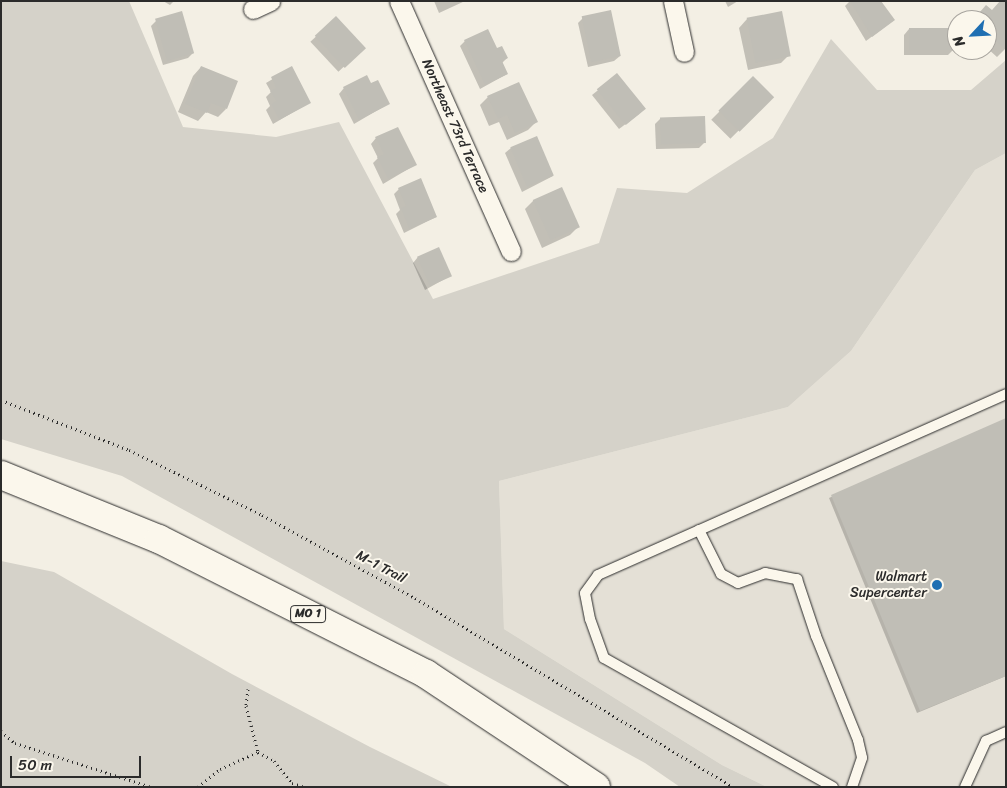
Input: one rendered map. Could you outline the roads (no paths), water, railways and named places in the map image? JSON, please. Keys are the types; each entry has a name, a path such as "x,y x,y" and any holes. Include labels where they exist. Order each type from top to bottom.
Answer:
{"main road":[{"name":"MO 1","path":"1,475 159,539 426,674 596,787"}],"street":[{"path":"253,9 270,1"},
{"name":"Northeast 73rd Terrace","path":"399,1 510,251"},
{"path":"673,1 684,52"}],"lane":[{"path":"833,787 604,658 590,619 585,594 598,575 1006,394"},
{"path":"699,530 721,574 738,583 765,573 797,579 816,636 858,740 862,758 852,787"},
{"path":"965,787 986,741 1006,732"}],"place":[{"name":"Walmart Supercenter","path":"937,585"}]}
